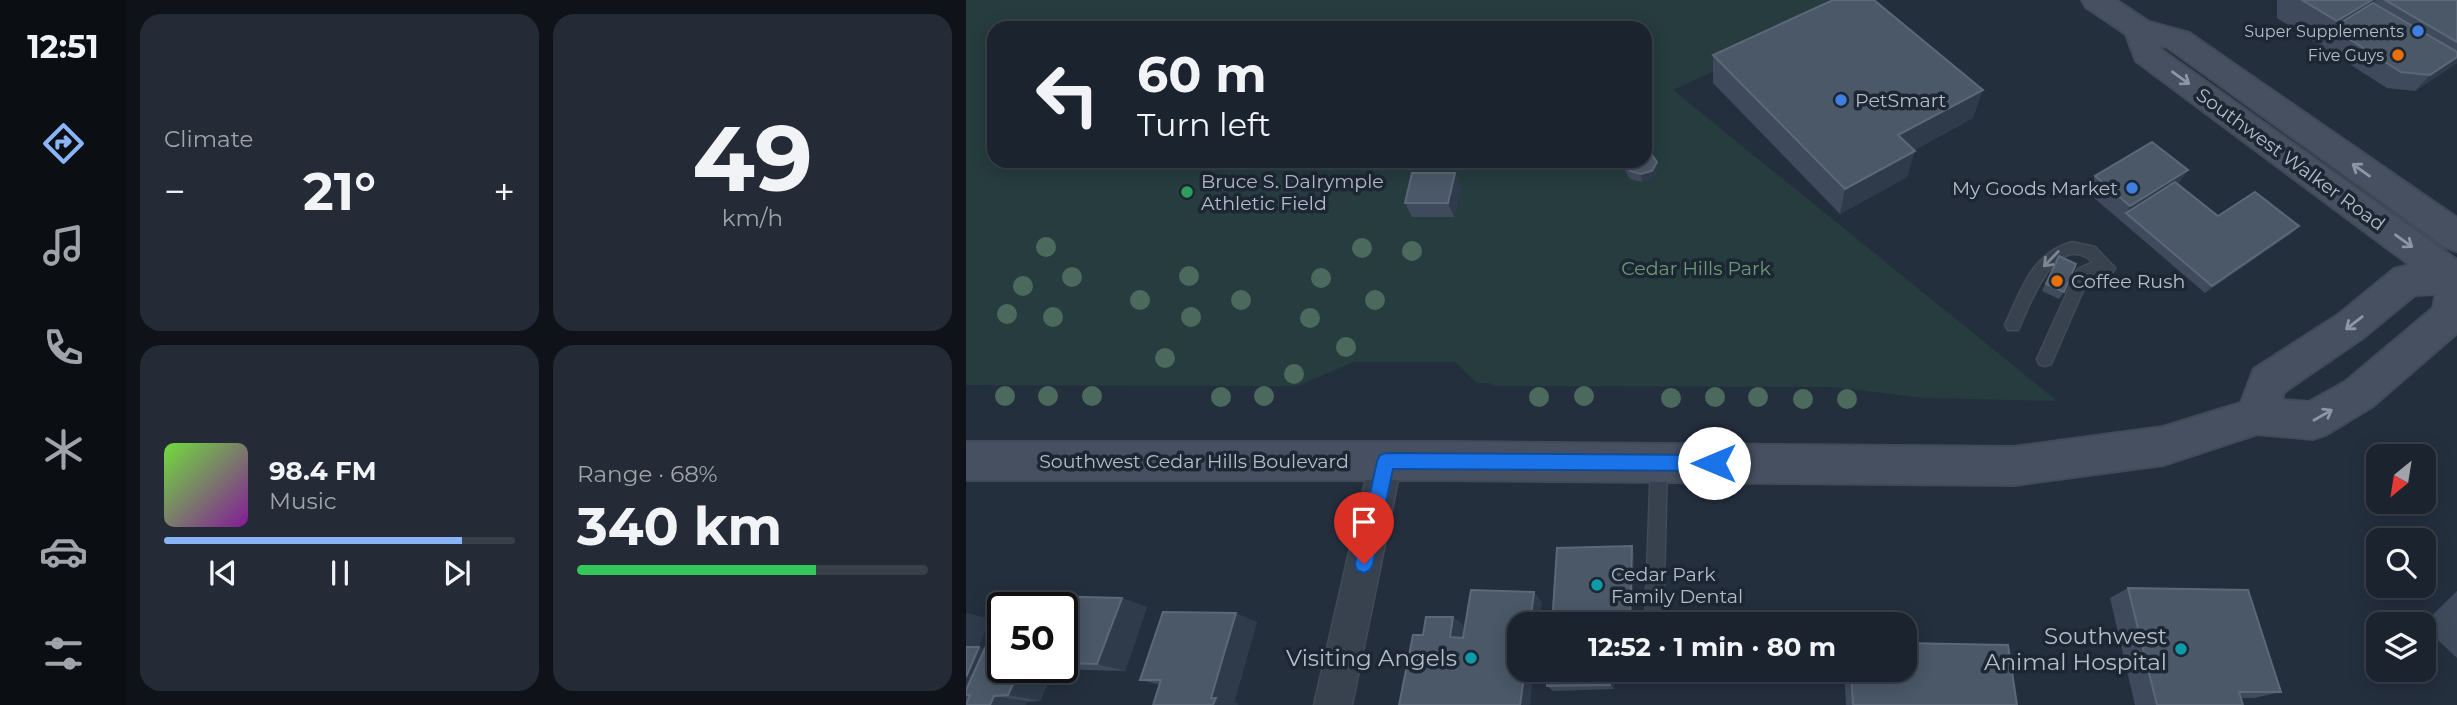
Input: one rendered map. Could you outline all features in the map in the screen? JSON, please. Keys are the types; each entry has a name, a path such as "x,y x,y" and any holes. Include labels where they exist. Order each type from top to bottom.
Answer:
{"main road":[{"name":"Southwest Walker Road","path":"2096,0 2139,29 2178,40 2457,237"},
{"name":"Southwest Walker Road","path":"2139,29 2147,54 2457,279"},
{"name":"Southwest Cedar Hills Boulevard","path":"966,461 2014,466 2163,446 2257,416 2313,421 2358,394 2451,316 2457,279"},
{"path":"2257,416 2268,381 2351,326 2407,280 2457,279"}],"street":[{"path":"1334,705 1386,461"}],"lane":[{"path":"2013,326 2046,261 2056,251 2072,248 2089,251 2108,268 2093,268 2083,273 2045,359"},
{"path":"1654,612 1659,463"}],"green space":[{"name":"Cedar Hills Park","path":"966,0 1831,0 1844,12 1673,90 2057,401 1924,398 1833,387 1494,386 1477,383 1455,362 1354,362 1297,386 966,385"}],"building":[{"name":"PetSmart","path":"1833,0 1874,0 1983,90 1898,135 1915,151 1845,189 1713,55"},
{"path":"2302,0 2372,0 2337,21"},
{"path":"2385,0 2457,0 2457,42"},
{"path":"2373,3 2457,52 2457,57 2430,75 2401,72 2332,28"},
{"path":"2152,142 2188,170 2130,206 2095,176"},
{"path":"1652,155 1657,162 1652,171 1641,174 1628,168 1652,168"},
{"path":"1412,173 1455,173 1448,203 1405,203"},
{"path":"2175,182 2218,216 2255,192 2299,226 2212,286 2126,213"},
{"name":"Coffee Rush","path":"2059,256 2076,264 2064,292 2046,284"},
{"name":"Cedar Park Family Dental","path":"1632,546 1630,612 1553,612 1557,548"},
{"name":"Southwest Animal Hospital","path":"2128,588 2248,590 2281,692 2239,692 2243,705 2157,705"},
{"name":"Visiting Angels","path":"1471,590 1534,592 1532,612 1507,612 1507,682 1523,682 1520,705 1399,705 1413,635 1423,635 1426,617 1453,617 1450,637 1463,638"},
{"path":"1078,597 1122,598 1097,664 1078,663"},
{"path":"1163,612 1236,613 1211,698 1216,698 1213,705 1153,705 1161,680 1140,680"},
{"path":"1917,643 2008,645 2017,705 1853,705 1852,682 1917,682"},
{"path":"987,644 987,683 1014,683 1008,695 994,696 990,705 966,705 970,695 966,695"},
{"path":"966,647 979,647 966,677"},
{"path":"1547,682 1610,682 1610,685 1547,686"}],"place":[{"name":"Super Supplements","path":"2418,31"},
{"name":"Five Guys","path":"2398,55"},
{"name":"PetSmart","path":"1841,100"},
{"name":"My Goods Market","path":"2132,188"},
{"name":"Bruce S. DaIrymple Athletic Field","path":"1187,192"},
{"name":"Coffee Rush","path":"2057,281"},
{"name":"Cedar Park Family Dental","path":"1597,585"},
{"name":"Southwest Animal Hospital","path":"2181,649"},
{"name":"Visiting Angels","path":"1471,658"}],"route":[{"path":"1364,564 1386,461 1714,463"}]}
